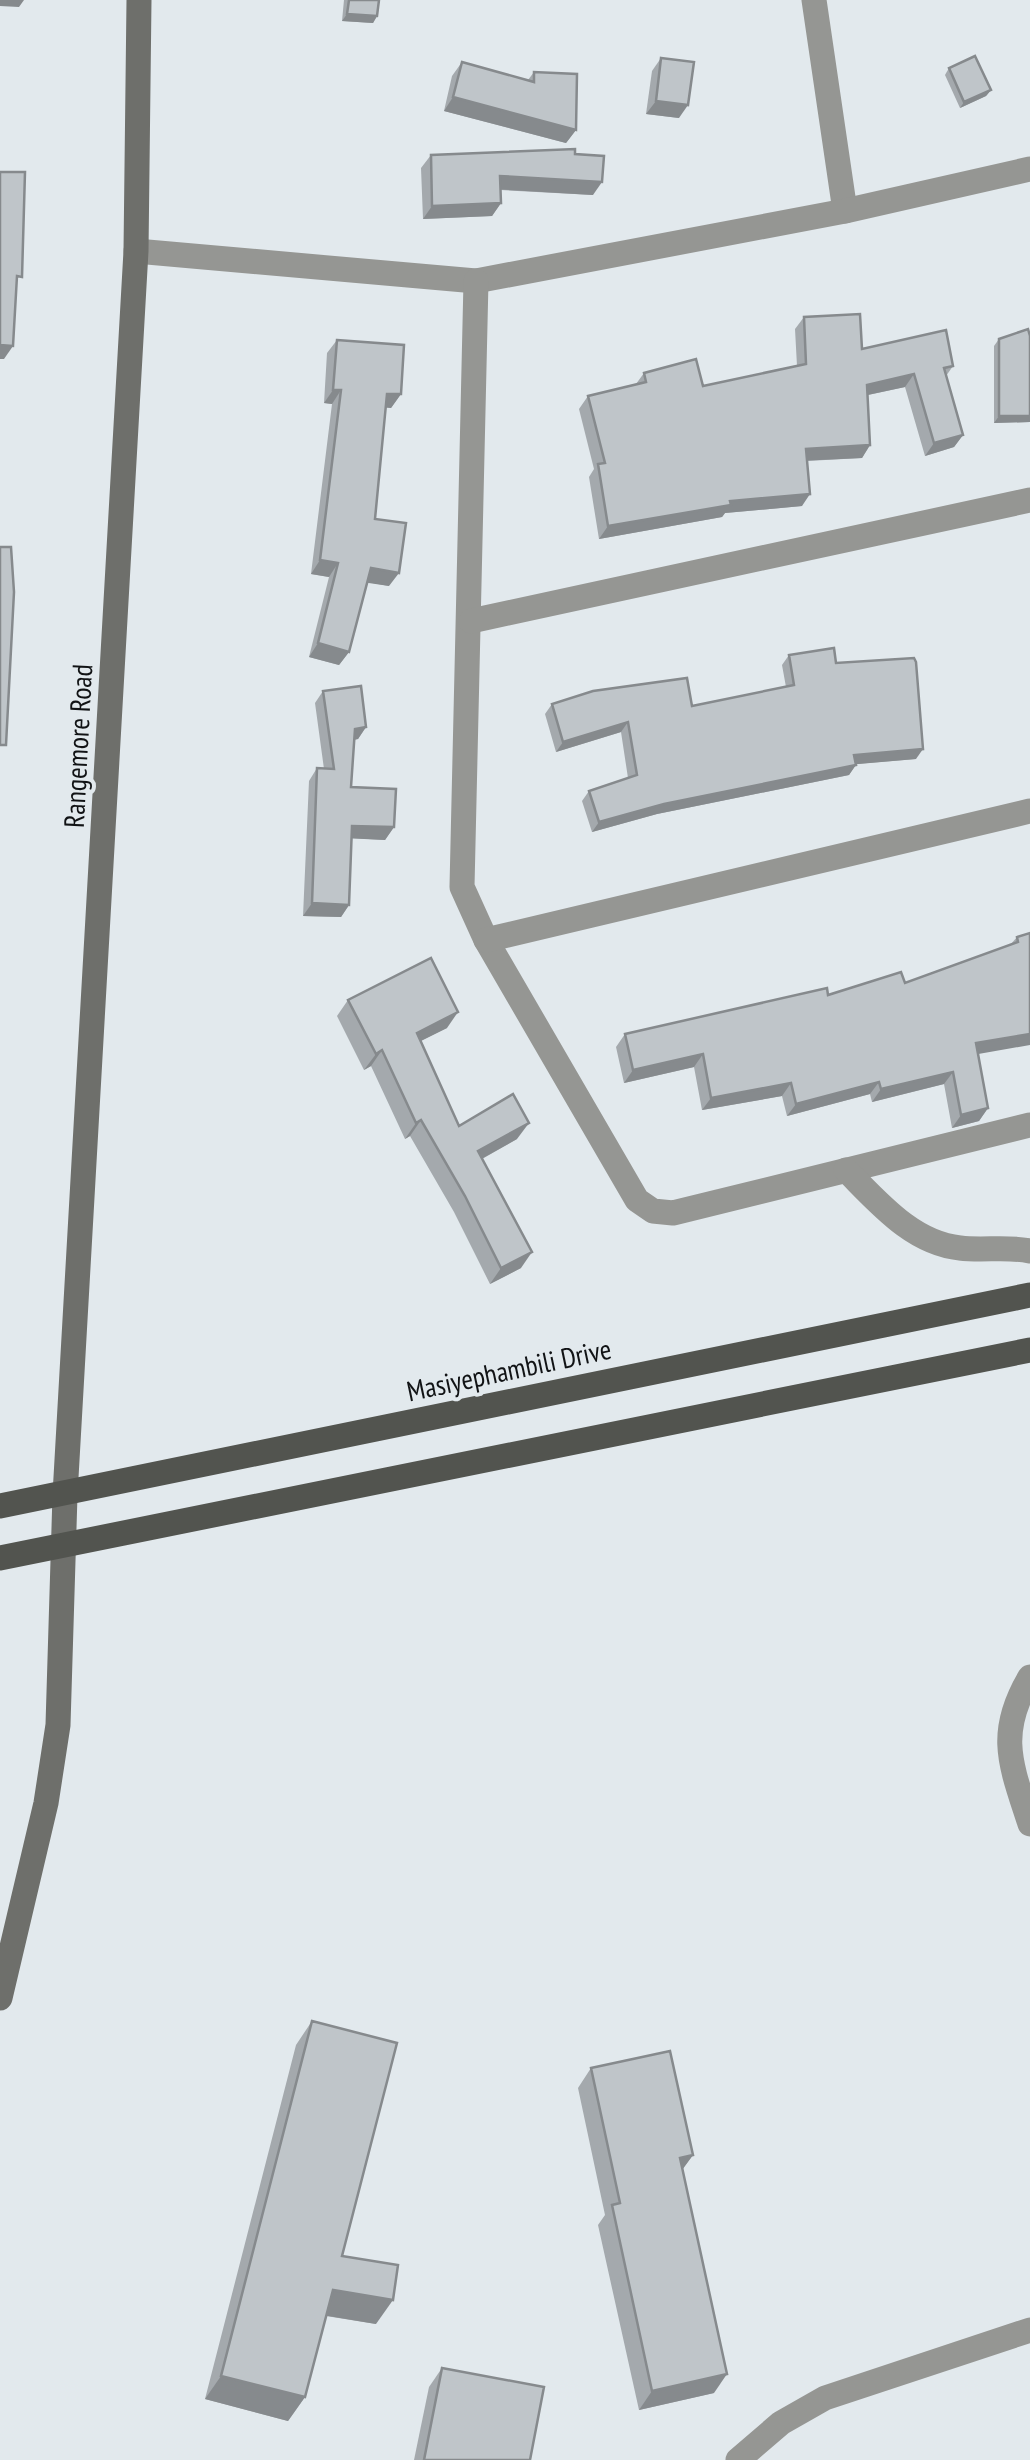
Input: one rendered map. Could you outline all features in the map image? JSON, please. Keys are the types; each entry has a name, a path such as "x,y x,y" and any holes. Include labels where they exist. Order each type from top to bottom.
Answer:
{"main road":[{"name":"Masiyephambili Drive","path":"0,1506 1030,1295"},
{"path":"0,1558 1030,1350"}],"street":[{"name":"Rangemore Road","path":"0,1998 49,1784 58,1726 65,1494 136,252 139,0"},
{"path":"814,0 846,211"},
{"path":"136,252 476,282 846,211 1030,169"},
{"path":"476,282 471,622 459,868 468,906 486,940 644,1206 673,1213 1030,1125"},
{"path":"471,622 1030,500"},
{"path":"486,940 1030,811"},
{"path":"846,1170 902,1223 929,1240 965,1249 1030,1250"},
{"path":"1030,1677 1013,1709 1006,1750 1030,1824"},
{"path":"738,2460 781,2423 825,2398 1030,2330"}],"building":[{"path":"349,0 379,0 377,16 347,14"},
{"path":"975,56 991,90 964,102 949,68"},
{"path":"661,58 694,62 688,105 656,101"},
{"path":"462,62 534,82 534,72 577,74 576,130 453,97"},
{"path":"575,149 575,154 604,156 602,182 500,176 501,203 432,206 431,155"},
{"path":"0,172 25,172 22,277 17,276 13,346 0,345"},
{"path":"860,314 862,349 946,330 953,366 944,368 963,435 934,443 914,374 867,385 870,445 806,449 810,494 730,501 731,505 608,526 598,464 605,463 588,396 646,382 644,373 696,359 703,386 806,364 804,317"},
{"path":"1028,329 1030,416 999,416 999,339"},
{"path":"337,340 404,345 401,394 387,394 375,519 406,523 399,573 371,568 349,652 318,643 338,563 320,560 341,390 333,390"},
{"path":"0,547 11,547 14,592 6,745 0,745"},
{"path":"834,648 836,663 914,658 923,749 854,755 856,765 664,804 599,822 589,791 637,775 628,722 563,742 552,704 593,691 687,678 692,706 794,685 789,655"},
{"path":"361,686 366,727 355,729 351,787 396,789 394,827 352,826 349,905 312,903 317,768 334,769 323,691"},
{"path":"1030,933 1030,1034 976,1043 988,1108 961,1115 953,1072 881,1089 879,1082 796,1104 791,1083 711,1098 703,1054 633,1070 625,1034 827,988 828,995 901,972 905,983 1018,942 1017,937"},
{"path":"431,958 458,1012 417,1033 459,1126 513,1094 529,1123 478,1151 532,1252 501,1268 421,1120 416,1123 382,1050 376,1054 348,1000"},
{"path":"312,2021 397,2043 342,2256 398,2265 393,2300 333,2290 305,2397 221,2376"},
{"path":"670,2051 693,2155 680,2158 727,2374 652,2391 612,2205 620,2203 591,2068"},
{"path":"442,2368 544,2387 530,2460 424,2460"}]}
